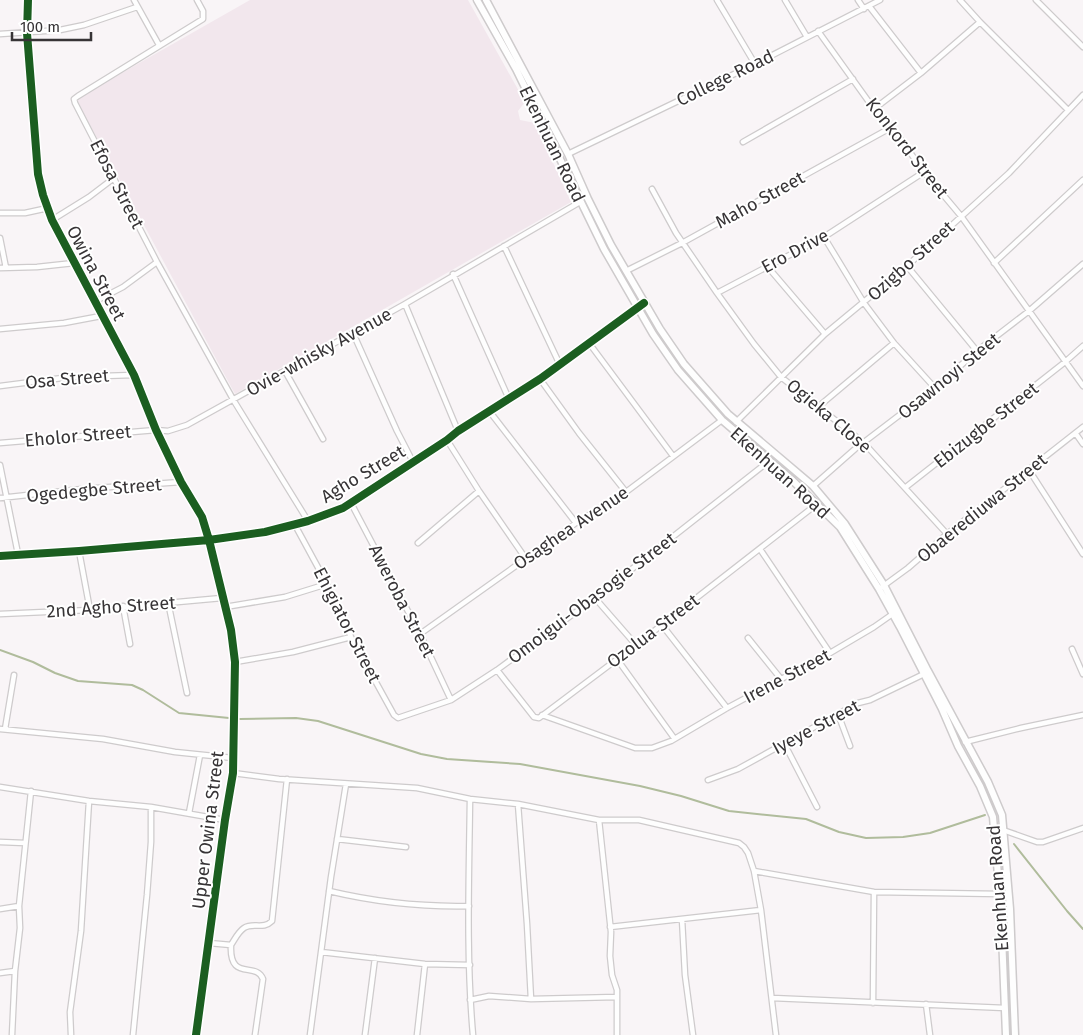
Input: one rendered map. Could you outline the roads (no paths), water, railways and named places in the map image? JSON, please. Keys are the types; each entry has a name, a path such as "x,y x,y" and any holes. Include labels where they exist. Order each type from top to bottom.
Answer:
{"main road":[{"name":"Ekenhuan Road","path":"477,0 516,69 604,249 637,308 678,370 722,420 799,486 840,527 882,587"},
{"name":"Ekenhuan Road","path":"486,0 568,154 588,198 644,303 684,364 736,422 813,486 845,524 882,587 988,782 1002,815 1010,918 1015,1035"},
{"name":"Ekenhuan Road","path":"895,612 958,746 980,786 993,817 1000,894 1006,1035"}],"street":[{"name":"Owina Street","path":"28,0 26,33 38,174 52,220 101,316 134,375 156,430 181,482 202,517 209,540"},
{"path":"134,0 159,45 203,19 203,11 197,0"},
{"path":"717,0 755,64"},
{"path":"785,0 808,37"},
{"path":"858,0 864,9"},
{"name":"College Road","path":"568,154 755,64 880,0"},
{"path":"960,0 1068,110"},
{"path":"1036,0 1083,47"},
{"path":"0,34 60,30 84,25 137,6"},
{"path":"869,6 921,73"},
{"path":"874,109 921,73 980,22"},
{"name":"Konkord Street","path":"818,31 874,109 892,127 924,172 961,216 1083,386"},
{"name":"Efosa Street","path":"159,45 74,99 157,262 234,400 308,521"},
{"path":"743,142 854,79"},
{"name":"Ozigbo Street","path":"736,422 825,334 907,266 1009,173 1083,95"},
{"name":"Maho Street","path":"626,270 682,243 892,127"},
{"name":"Ero Drive","path":"717,293 824,237 924,172"},
{"path":"52,220 89,198 114,178"},
{"path":"994,263 1083,180"},
{"path":"652,189 682,243 717,293"},
{"name":"Ovie-whisky Avenue","path":"156,430 168,431 188,425 405,304 453,274 580,202"},
{"path":"0,213 26,213 48,208"},
{"path":"824,237 864,303 894,343 935,388"},
{"path":"0,238 3,268 74,264"},
{"path":"504,246 560,365"},
{"path":"94,302 123,287 157,262"},
{"name":"Osawnoyi Steet","path":"813,486 978,351 1029,312 1083,264"},
{"path":"767,266 825,334"},
{"path":"907,266 978,351"},
{"path":"453,274 509,399"},
{"name":"Ogieka Close","path":"717,293 781,377 864,443 947,534"},
{"name":"Agho Street","path":"0,556 209,540 265,532 308,521 343,508 540,379 644,303"},
{"name":"Ovie-whisky Avenue","path":"405,304 458,431"},
{"path":"0,329 64,323 101,316"},
{"path":"353,333 413,462"},
{"path":"589,343 673,456"},
{"path":"818,406 894,343"},
{"name":"Ebizugbe Street","path":"906,487 1083,346"},
{"path":"285,371 323,438"},
{"name":"Osa Street","path":"0,386 70,377 134,375"},
{"path":"540,379 579,433 626,492"},
{"path":"490,412 576,523"},
{"name":"Osaghea Avenue","path":"420,634 576,523 626,492 722,420"},
{"name":"Obaerediuwa Street","path":"882,587 1083,427"},
{"name":"Eholor Street","path":"0,443 156,430"},
{"path":"1076,434 1083,444"},
{"path":"447,440 479,491 526,559"},
{"name":"Omoigui-Obasogie Street","path":"404,717 451,700 497,670 595,598 770,462"},
{"path":"0,464 18,554"},
{"path":"1029,470 1083,554"},
{"name":"Ogedegbe Street","path":"0,498 82,489 181,482"},
{"path":"418,542 479,491"},
{"name":"Aweroba Street","path":"351,503 420,634 451,700"},
{"name":"Ozolua Street","path":"542,715 662,625 816,504"},
{"name":"Ehigiator Street","path":"294,525 327,584 352,638 394,715 398,718 404,717"},
{"name":"Upper Owina Street","path":"196,1035 233,774 235,662 231,630 209,540"},
{"path":"760,548 830,653"},
{"path":"79,551 90,610"},
{"path":"225,607 285,597 327,584"},
{"name":"2nd Agho Street","path":"0,614 90,610 222,598"},
{"path":"595,598 636,645"},
{"path":"168,602 187,693"},
{"path":"123,606 130,644"},
{"name":"Irene Street","path":"542,715 641,749 652,748 674,738 830,653 895,612"},
{"path":"662,625 727,708"},
{"path":"235,662 294,652 352,638"},
{"path":"748,638 781,678"},
{"path":"1072,649 1083,674"},
{"path":"617,659 674,738"},
{"path":"497,670 534,717 539,718 542,715"},
{"name":"Iyeye Street","path":"708,780 738,769 858,703 870,700 924,674"},
{"path":"14,675 2,729 103,738 147,747 233,758"},
{"path":"838,714 850,746"},
{"path":"965,742 1083,715"},
{"path":"784,743 817,807"},
{"path":"189,813 200,755"},
{"path":"233,774 417,788 470,799 518,804 600,820 639,820 739,843 744,846 748,853 754,870 761,910 776,1035"},
{"path":"254,1035 263,979 258,972 239,969 233,961 231,945 243,929 248,926 268,925 272,921 287,779"},
{"path":"310,1035 329,891 346,784"},
{"path":"0,787 89,801 151,807 225,820"},
{"path":"12,1035 15,971 20,928 19,906 30,791"},
{"path":"470,799 470,1000 473,1035"},
{"path":"71,1035 70,1012 81,931 89,801"},
{"path":"518,804 531,999"},
{"path":"132,1035 151,842 151,807"},
{"path":"600,820 610,926 610,956 617,997 617,1035"},
{"path":"1003,830 1043,842 1083,828"},
{"path":"338,839 406,847"},
{"path":"0,842 25,843"},
{"path":"754,870 874,892 1000,894"},
{"path":"329,891 359,898 397,903 469,906"},
{"path":"873,1002 874,892"},
{"path":"0,909 19,906"},
{"path":"610,926 761,910"},
{"path":"682,919 685,975 693,1035"},
{"path":"209,943 231,945"},
{"path":"321,952 425,964 470,964"},
{"path":"365,1035 375,958"},
{"path":"418,1035 425,964"},
{"path":"0,973 15,971"},
{"path":"470,1000 494,996 531,999 617,997"},
{"path":"772,998 1005,1008"},
{"path":"926,1004 930,1035"}],"waterway":[{"path":"0,650 78,681 132,685 179,713 229,718"},
{"path":"240,719 296,718 318,721 421,754 447,759 520,764 640,786 729,811 806,819 839,832 866,838 903,837 930,833 985,815"},
{"path":"1014,844 1083,929"}]}
